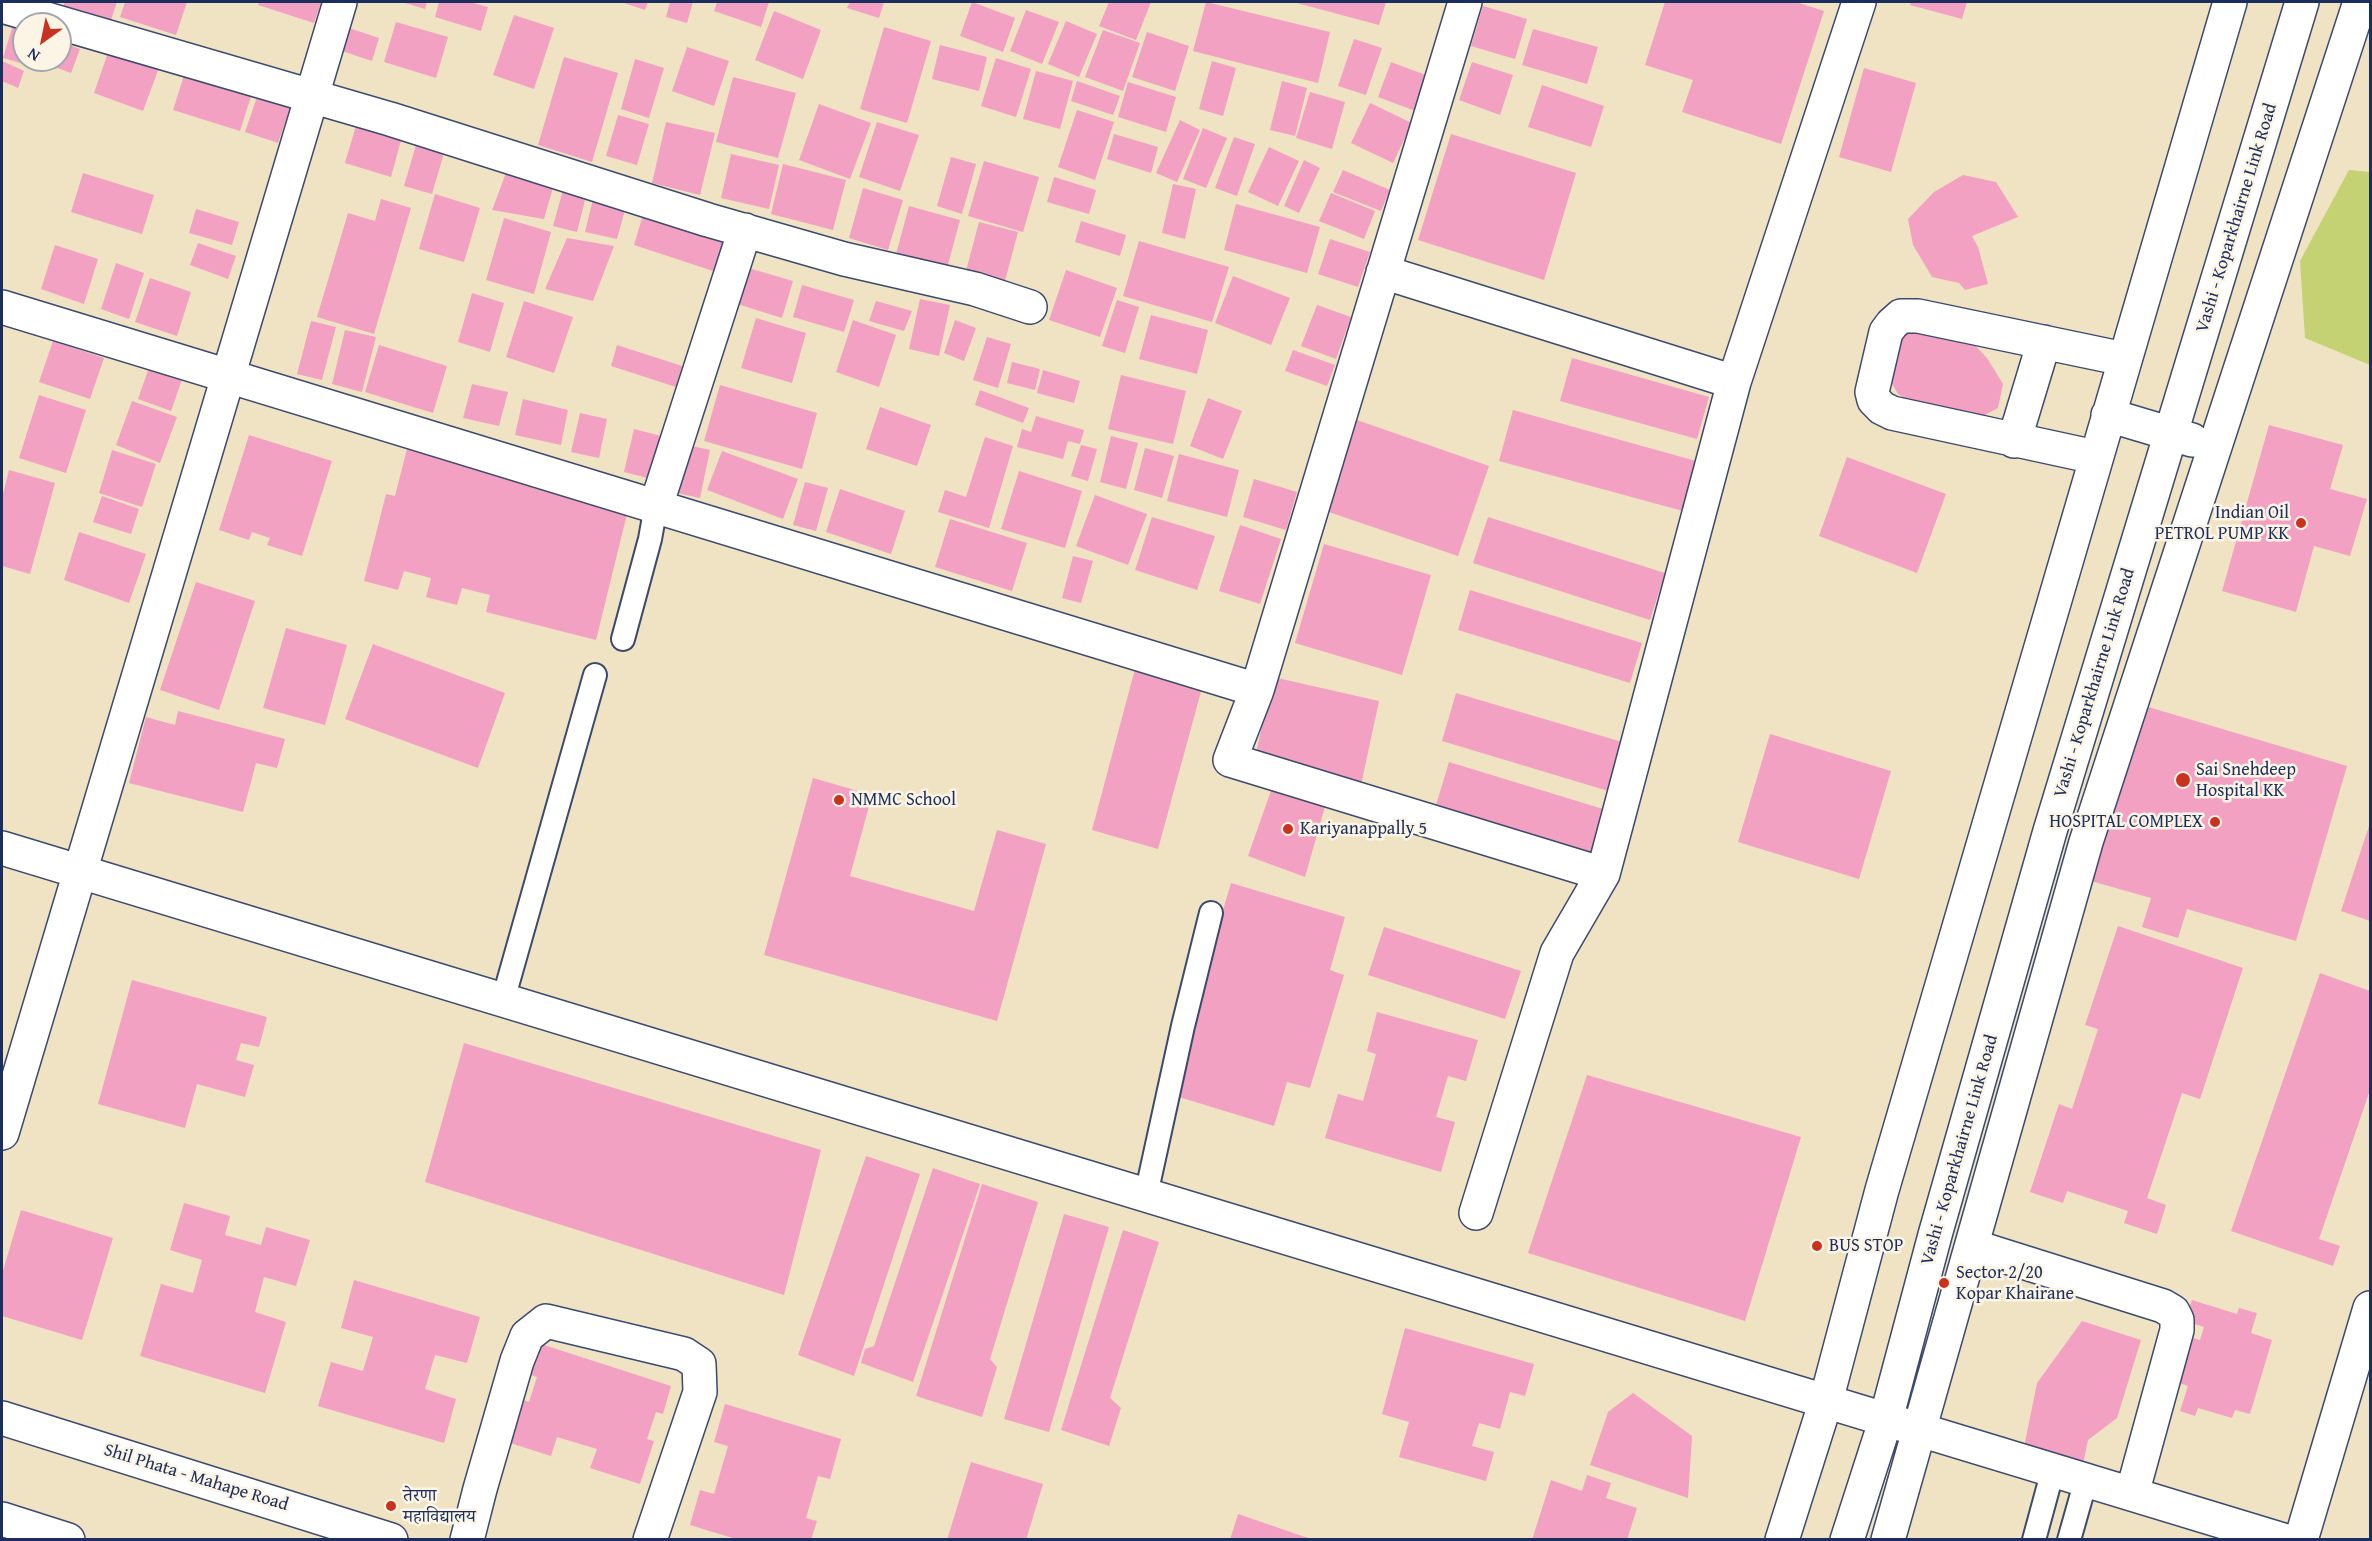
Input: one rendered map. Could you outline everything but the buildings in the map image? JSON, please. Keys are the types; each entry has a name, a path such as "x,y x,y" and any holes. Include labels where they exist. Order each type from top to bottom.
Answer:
{"street":[{"path":"2,1133 340,2"},
{"path":"1465,2 1257,690 1230,760 1603,874"},
{"path":"1476,1213 1557,953 1603,874 1734,382 1859,2"},
{"path":"1782,1539 1826,1401 1882,1190 2230,2"},
{"name":"Vashi - Koparkhairne Link Road","path":"1847,1539 1886,1419 1943,1206 2050,831 2302,2"},
{"path":"1888,1539 2086,842 2360,2"},
{"path":"2,6 312,96 844,259 975,289 1030,307"},
{"path":"656,506 745,230"},
{"path":"1383,272 1734,382"},
{"path":"2,307 1257,690"},
{"path":"2095,457 1892,413 1882,408 1874,400 1872,392 1886,332 1901,316 1918,316 2124,359"},
{"path":"2014,441 2044,342"},
{"path":"2108,415 2215,448"},
{"path":"2050,831 2086,842"},
{"path":"2,848 2283,1539"},
{"path":"1943,1206 1981,1215"},
{"path":"1972,1246 2163,1306 2173,1312 2177,1320 2177,1330 2132,1494"},
{"path":"2301,1539 2370,1308"},
{"path":"467,1539 517,1361 527,1336 546,1321 684,1354 699,1364 700,1392 650,1539"},
{"name":"Shil Phata - Mahape Road","path":"2,1418 391,1539"},
{"path":"2,1519 68,1539"}],"lane":[{"path":"623,639 650,539 656,506"},
{"path":"503,1000 595,675"},
{"path":"1146,1195 1183,1026 1212,913"},
{"path":"2034,1539 2053,1470"},
{"path":"2069,1539 2086,1480"}],"green space":[{"path":"2349,170 2370,172 2370,365 2305,338 2300,261"}],"place":[{"name":"Indian Oil PETROL PUMP KK","path":"2301,523"},
{"name":"Sai Snehdeep Hospital KK","path":"2183,780"},
{"name":"NMMC School","path":"839,800"},
{"name":"HOSPITAL COMPLEX","path":"2215,822"},
{"name":"Kariyanappally 5","path":"1288,829"},
{"name":"BUS STOP","path":"1817,1246"},
{"name":"Sector 2/20 Kopar Khairane","path":"1944,1283"},
{"name":"तेरणा महाविद्यालय","path":"391,1506"}]}
